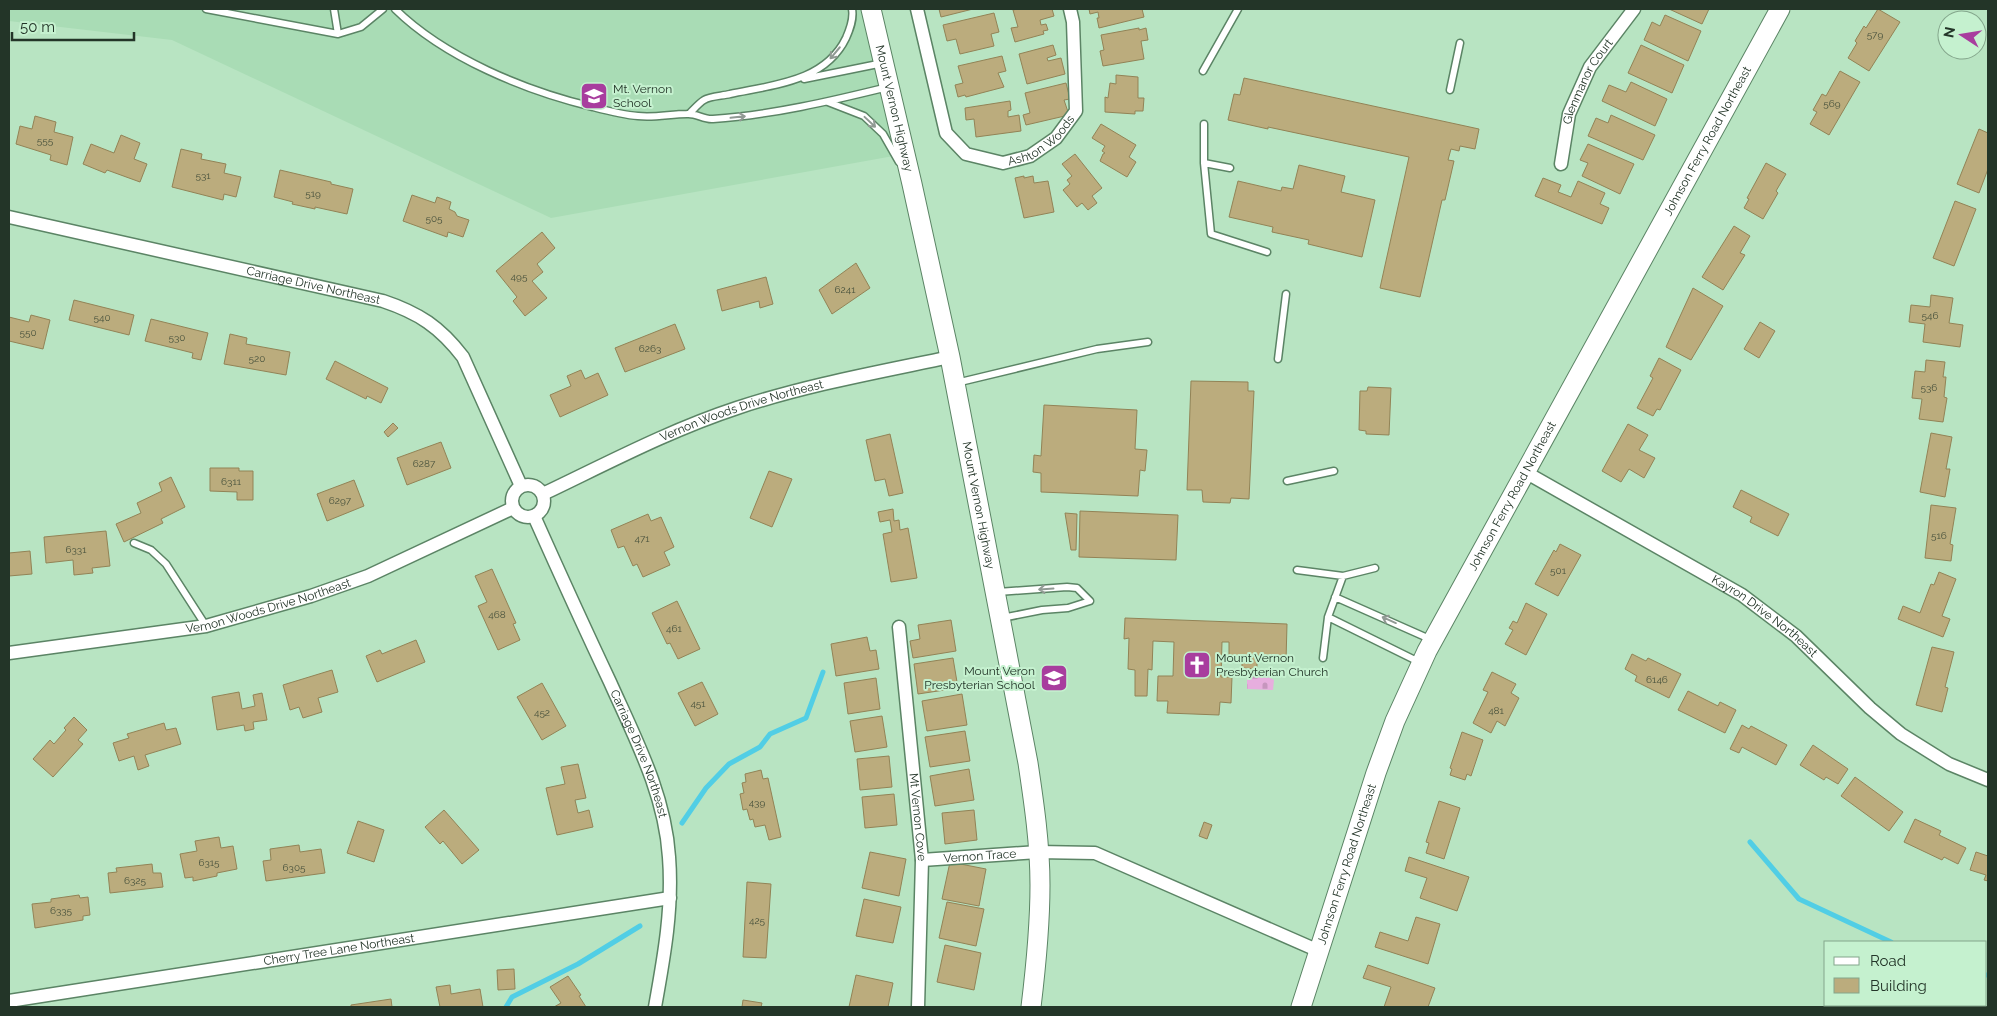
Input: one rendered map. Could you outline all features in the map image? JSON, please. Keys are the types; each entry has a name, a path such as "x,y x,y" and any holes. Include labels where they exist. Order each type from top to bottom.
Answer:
{"street":[{"name":"Mount Vernon Highway","path":"871,9 950,357 1028,763 1036,823 1040,884 1038,954 1031,1007"},
{"name":"Ashton Woods","path":"917,9 946,133 966,154 1004,162 1030,156 1056,138 1076,111 1073,22 1070,9"},
{"name":"Glenmanor Court","path":"1561,164 1569,114 1590,67 1634,9"},
{"name":"Johnson Ferry Road Northeast","path":"1301,1007 1376,773 1395,721 1421,663 1780,9"},
{"name":"Carriage Drive Northeast","path":"9,217 383,301 408,309 437,328 450,340 463,357 521,486"},
{"name":"Vernon Woods Drive Northeast","path":"543,494 677,431 736,408 802,389 950,357"},
{"name":"Kayron Drive Northeast","path":"1525,472 1742,595 1796,636 1870,708 1902,734 1949,764 1988,780"},
{"path":"532,485 537,487 543,494 545,502 543,507 534,516 520,515 513,508 513,492 521,486 532,485"},
{"name":"Vernon Woods Drive Northeast","path":"9,653 206,626 311,596 368,576 513,508"},
{"name":"Carriage Drive Northeast","path":"534,516 649,769 665,827 669,856 670,898 666,945 655,1007"},
{"name":"Mt Vernon Cove","path":"899,627 922,860 918,1007"},
{"name":"Vernon Trace","path":"922,860 1038,852 1095,853 1319,951"},
{"name":"Cherry Tree Lane Northeast","path":"9,1001 670,898"}],"lane":[{"path":"206,9 338,34 361,28 383,9"},
{"path":"334,9 338,34"},
{"path":"395,9 411,24 454,52 527,88 563,100 639,116 690,113 710,120 826,102 890,87"},
{"path":"799,80 834,56 844,43 850,29 852,9"},
{"path":"1203,71 1238,9"},
{"path":"1450,90 1460,43"},
{"path":"690,113 704,99 884,63"},
{"path":"826,102 864,116 883,134 912,184"},
{"path":"1204,124 1204,163 1211,234 1267,252"},
{"path":"1204,163 1230,168"},
{"path":"1278,359 1286,294"},
{"path":"955,384 1097,350 1148,342"},
{"path":"1287,481 1334,470"},
{"path":"134,544 152,550 166,564 206,626"},
{"path":"1297,570 1343,576 1375,568"},
{"path":"1323,658 1328,617 1343,576"},
{"path":"996,592 1067,587 1077,588 1090,601 1068,608 1042,610 1000,618"},
{"path":"1335,597 1433,640"},
{"path":"1328,617 1421,663"}],"shaded area":[{"name":"Mt. Vernon School","path":"9,9 873,9 910,153 551,218 172,40 9,21"}],"green space":[{"path":"1256,675 1264,675 1274,680 1273,690 1247,689 1247,679"}],"building":[{"path":"939,9 973,9 941,17"},
{"path":"1052,9 1054,16 1040,20 1041,25 1046,24 1048,30 1043,31 1044,34 1015,42 1011,28 1018,27 1013,10"},
{"path":"1089,9 1142,9 1144,17 1099,28 1098,12 1090,14"},
{"path":"1669,9 1709,9 1702,24"},
{"path":"1878,9 1900,22 1869,71 1848,58 1864,26 1866,28"},
{"path":"994,13 999,32 991,34 994,46 960,54 956,39 947,41 943,25"},
{"path":"1665,15 1701,31 1688,61 1644,40 1652,22 1660,26"},
{"path":"1139,28 1139,30 1146,28 1148,40 1141,41 1144,59 1103,66 1100,51 1104,50 1101,35"},
{"path":"1053,45 1056,55 1047,58 1048,61 1061,58 1065,74 1027,84 1019,54"},
{"path":"1641,45 1684,65 1672,93 1628,73"},
{"path":"1002,56 1006,71 998,73 1004,87 966,97 965,95 958,97 955,85 963,83 958,66"},
{"path":"1840,71 1860,82 1829,135 1810,124 1817,112 1813,110 1822,94 1826,96"},
{"path":"1116,75 1138,77 1138,98 1144,98 1143,111 1135,111 1135,114 1105,112 1105,97 1108,98 1110,83 1116,84"},
{"path":"1244,78 1479,129 1475,149 1460,146 1459,151 1451,149 1448,160 1454,161 1445,200 1442,200 1420,297 1380,288 1409,157 1228,120 1234,94 1240,95"},
{"path":"1631,82 1667,99 1655,126 1602,101 1609,85 1626,92"},
{"path":"1066,83 1070,99 1064,100 1069,115 1026,125 1023,115 1030,113 1025,93"},
{"path":"1010,101 1011,110 1008,111 1008,117 1019,115 1021,131 976,137 974,119 966,120 965,108"},
{"path":"1611,115 1655,135 1643,160 1588,136 1596,118 1608,123"},
{"path":"35,116 56,122 54,132 73,137 67,165 50,160 51,155 16,144 20,126 32,129"},
{"path":"1101,124 1136,145 1129,157 1136,162 1127,177 1100,161 1105,153 1102,151 1105,146 1092,138"},
{"path":"1979,129 1988,133 1988,169 1979,193 1957,184"},
{"path":"121,135 140,143 134,159 147,164 140,182 107,170 105,173 83,164 91,144 114,153"},
{"path":"1588,144 1634,164 1620,194 1582,176 1588,163 1580,160"},
{"path":"181,149 202,154 201,159 226,164 224,173 241,177 236,197 224,194 223,200 172,187"},
{"path":"1075,154 1102,188 1092,196 1097,203 1088,210 1082,203 1077,207 1063,190 1070,184 1067,180 1072,176 1062,164"},
{"path":"1766,163 1786,174 1776,191 1778,193 1763,219 1744,208 1749,199 1747,198"},
{"path":"1299,165 1345,176 1341,192 1375,200 1362,257 1308,244 1309,240 1272,232 1273,227 1229,217 1238,181 1281,191 1282,187 1293,189"},
{"path":"280,170 353,189 347,214 292,204 293,202 274,197"},
{"path":"1024,176 1024,178 1033,176 1034,183 1048,181 1054,212 1024,218 1015,178"},
{"path":"1543,178 1561,185 1558,192 1571,197 1578,181 1605,193 1600,204 1609,208 1602,224 1535,196"},
{"path":"412,195 435,203 437,197 451,202 449,209 455,212 457,216 469,220 463,237 448,232 447,237 403,221"},
{"path":"1955,201 1976,209 1954,266 1933,258"},
{"path":"1734,226 1750,236 1740,253 1745,255 1723,290 1702,277"},
{"path":"542,232 555,248 537,264 543,272 532,281 547,298 525,316 513,301 517,297 496,271"},
{"path":"856,263 870,288 832,314 819,290"},
{"path":"766,277 773,304 760,308 759,301 722,311 717,290"},
{"path":"1693,288 1723,306 1691,360 1666,347"},
{"path":"1931,295 1953,298 1949,323 1963,325 1960,347 1923,342 1925,324 1909,322 1911,305 1930,307"},
{"path":"74,300 134,315 129,335 69,320"},
{"path":"31,315 50,320 43,349 9,341 9,317 29,322"},
{"path":"151,319 208,333 201,360 192,358 193,353 145,341"},
{"path":"1760,322 1775,331 1759,358 1744,349"},
{"path":"675,324 685,349 625,372 615,348"},
{"path":"230,334 247,338 246,344 290,352 286,375 224,364"},
{"path":"1659,358 1681,370 1660,410 1657,409 1653,416 1637,408 1653,378 1650,376"},
{"path":"1926,360 1945,362 1943,377 1946,377 1944,397 1947,398 1943,422 1919,419 1922,399 1912,398 1915,371 1925,372"},
{"path":"335,361 388,388 381,403 367,396 366,399 326,379"},
{"path":"581,370 585,379 598,373 608,395 560,417 550,395 571,386 567,376"},
{"path":"1191,381 1248,382 1248,391 1254,391 1249,499 1231,498 1230,503 1203,502 1202,490 1187,490"},
{"path":"1368,387 1391,388 1389,435 1366,434 1366,431 1359,430 1360,391 1367,391"},
{"path":"1044,405 1137,410 1135,449 1147,450 1145,471 1140,470 1138,496 1041,492 1041,473 1033,472 1034,455 1041,456"},
{"path":"393,423 398,428 388,437 384,432"},
{"path":"1628,424 1648,435 1639,450 1655,458 1644,478 1629,469 1621,482 1602,471"},
{"path":"1931,433 1952,437 1946,469 1950,469 1945,497 1920,492"},
{"path":"890,434 903,493 889,496 885,479 875,481 866,440"},
{"path":"441,442 451,468 407,485 397,458"},
{"path":"210,468 239,468 239,471 253,471 253,500 237,500 237,492 210,491"},
{"path":"769,471 792,479 772,527 750,518"},
{"path":"171,477 185,507 161,519 163,523 124,542 116,524 141,513 137,503 162,491 159,483"},
{"path":"354,480 364,506 327,521 317,494"},
{"path":"1741,490 1789,514 1778,536 1750,522 1752,517 1733,507"},
{"path":"1931,505 1956,508 1950,544 1953,545 1951,561 1925,558"},
{"path":"893,509 894,521 899,520 900,530 908,528 917,578 891,582 883,534 892,532 890,520 880,522 878,512"},
{"path":"1080,511 1178,515 1176,560 1079,557"},
{"path":"1065,513 1077,514 1076,550 1071,550"},
{"path":"648,514 651,521 661,517 674,547 664,552 670,565 643,577 637,564 633,566 624,546 618,548 611,530"},
{"path":"106,531 110,566 92,568 93,573 74,575 73,560 46,563 44,537"},
{"path":"1560,544 1581,555 1558,596 1535,584 1554,550 1556,552"},
{"path":"30,551 32,574 9,576 9,553"},
{"path":"492,569 516,623 513,624 520,640 498,650 478,606 487,602 475,576"},
{"path":"1939,572 1956,579 1942,616 1950,619 1943,637 1898,619 1903,606 1920,613 1931,584 1934,585"},
{"path":"677,601 700,649 678,659 670,643 667,644 652,613"},
{"path":"1526,603 1547,614 1526,655 1505,644 1513,630 1509,628 1513,621 1517,623"},
{"name":"Mount Vernon Presbyterian Church","path":"1125,618 1287,624 1286,661 1257,660 1257,669 1242,668 1242,660 1229,659 1229,642 1222,642 1221,677 1232,677 1231,703 1220,702 1219,715 1167,713 1168,701 1157,701 1158,676 1173,676 1174,642 1153,641 1152,670 1148,669 1147,696 1135,696 1135,670 1128,669 1129,638 1124,639"},
{"path":"951,620 956,651 913,658 910,641 920,639 918,625"},
{"path":"867,637 870,651 876,650 879,669 836,676 831,644"},
{"path":"416,640 425,662 377,682 366,656 380,650 382,654"},
{"path":"1932,647 1954,652 1945,687 1948,688 1942,712 1916,705"},
{"path":"1632,654 1646,661 1648,658 1681,674 1669,698 1635,681 1637,676 1625,669"},
{"path":"953,658 958,688 918,694 914,664"},
{"path":"332,670 338,692 318,698 322,712 303,718 299,707 290,710 283,685"},
{"path":"1492,672 1516,684 1511,693 1519,698 1505,726 1497,721 1491,733 1473,723 1488,692 1483,690"},
{"path":"876,678 880,709 848,714 844,683"},
{"path":"702,682 718,714 695,726 678,693"},
{"path":"542,683 566,726 542,740 517,697"},
{"path":"1688,691 1718,706 1720,702 1736,710 1725,733 1678,710"},
{"path":"239,692 242,709 255,706 253,695 262,693 267,720 253,722 254,729 245,731 244,725 217,730 212,697"},
{"path":"962,694 967,725 927,731 922,701"},
{"path":"882,716 887,747 855,752 850,721"},
{"path":"74,717 87,730 78,740 83,744 53,777 33,759 50,740 54,744"},
{"path":"164,723 166,730 176,728 181,744 145,755 149,766 138,770 134,756 119,761 113,743 129,738 127,734"},
{"path":"1742,725 1749,729 1751,726 1787,745 1776,765 1742,747 1739,753 1730,749"},
{"path":"965,731 970,761 930,767 925,737"},
{"path":"1462,732 1483,740 1471,776 1467,774 1465,780 1450,775 1452,769 1450,768"},
{"path":"1813,745 1848,769 1838,784 1826,777 1824,780 1800,765"},
{"path":"889,756 892,787 860,790 857,759"},
{"path":"578,764 586,798 575,800 578,813 589,810 593,827 557,835 546,788 565,784 561,767"},
{"path":"969,769 974,800 935,806 930,776"},
{"path":"761,770 763,779 768,778 781,837 769,840 765,825 755,827 753,819 750,820 747,809 743,810 740,794 744,793 742,783 746,782 745,774"},
{"path":"1855,777 1903,812 1889,831 1841,796"},
{"path":"894,794 897,825 865,828 862,797"},
{"path":"1439,801 1460,808 1444,859 1426,853 1429,843 1426,842"},
{"path":"444,810 479,850 462,864 443,841 440,844 425,827"},
{"path":"974,810 977,840 945,844 942,813"},
{"path":"1915,819 1941,831 1939,835 1966,848 1958,864 1944,857 1942,860 1904,842"},
{"path":"358,821 384,830 374,862 347,853"},
{"path":"1204,822 1212,825 1207,839 1199,836"},
{"path":"219,837 221,848 233,846 237,869 193,881 193,877 185,878 180,854 197,851 195,841"},
{"path":"299,845 300,852 321,849 325,873 266,881 263,861 271,860 270,849"},
{"path":"870,852 906,859 899,896 862,888"},
{"path":"1976,852 1988,856 1988,881 1984,880 1986,875 1970,870"},
{"path":"1409,857 1469,877 1457,911 1420,898 1427,878 1405,871"},
{"path":"950,862 986,869 979,906 942,899"},
{"path":"152,864 153,873 161,873 163,887 110,893 108,873 117,872 116,868"},
{"path":"747,882 771,884 766,958 743,957"},
{"path":"79,895 80,898 88,897 90,915 83,916 83,920 35,928 32,904 51,902 51,899"},
{"path":"864,899 901,907 893,943 856,936"},
{"path":"947,902 984,909 976,946 939,938"},
{"path":"1416,917 1440,924 1428,964 1375,947 1380,932 1408,941"},
{"path":"945,945 981,953 974,990 937,982"},
{"path":"1368,965 1435,988 1428,1007 1384,1007 1391,987 1363,978"},
{"path":"514,969 515,989 498,990 497,970"},
{"path":"856,975 893,983 888,1007 849,1007"},
{"path":"568,976 581,995 579,996 586,1007 554,1007 561,1003 550,987"},
{"path":"450,985 451,994 480,989 483,1007 440,1007 436,987"},
{"path":"391,999 392,1007 351,1007 351,1005"},
{"path":"743,1000 762,1003 761,1007 742,1007"}],"waterway":[{"path":"682,823 706,788 729,764 760,747 770,734 806,718 823,672"},
{"path":"1750,842 1799,899 1889,941"},
{"path":"506,1007 512,997 578,964 640,926"}],"place":[{"name":"Mt. Vernon School","path":"594,96"},
{"name":"Mount Vernon Presbyterian Church","path":"1197,665"},
{"name":"Mount Veron Presbyterian School","path":"1054,678"}]}
